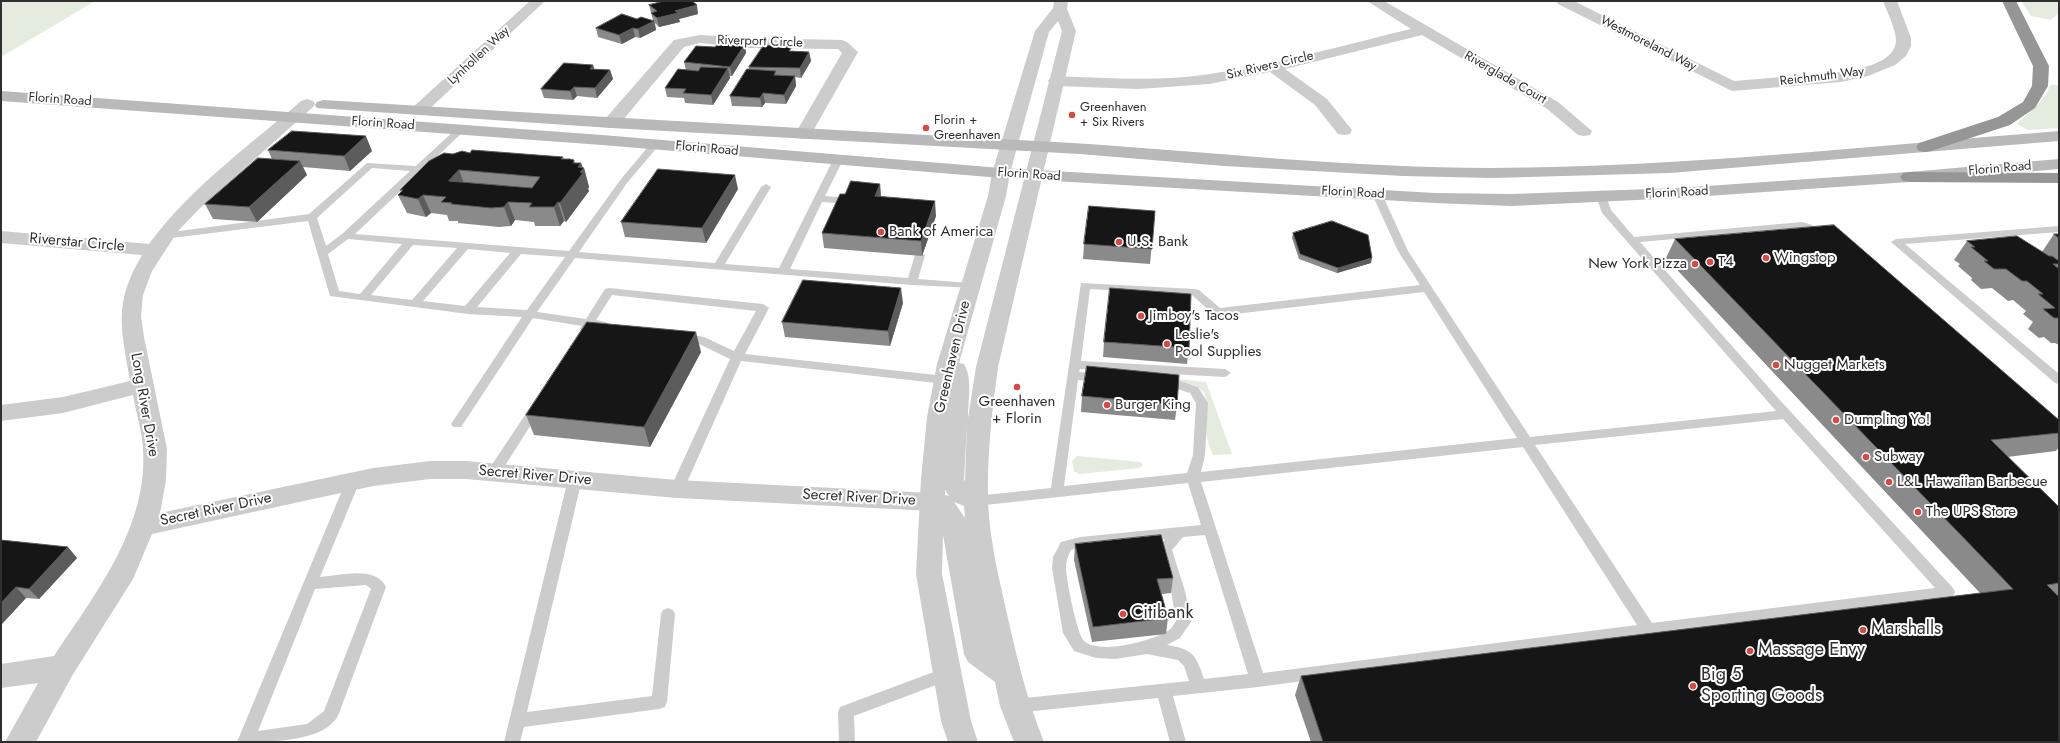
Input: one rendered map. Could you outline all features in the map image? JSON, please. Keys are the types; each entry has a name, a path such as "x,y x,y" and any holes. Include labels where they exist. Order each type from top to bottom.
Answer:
{"highway":[{"path":"1925,147 2004,121 2028,105 2040,86 2041,66 2009,1"},
{"path":"1909,177 2059,178"}],"main road":[{"name":"Florin Road","path":"1,83 299,110 460,130 655,144 1001,173 1512,200 1909,177 2059,164"},
{"name":"Florin Road","path":"1,96 299,110 419,110 611,124 1009,145 1308,166 1403,171 1492,173 1670,168 2059,136"}],"street":[{"name":"Lynhollen Way","path":"419,110 538,1"},
{"path":"1374,1 1424,30"},
{"name":"Westmoreland Way","path":"1563,1 1732,86"},
{"name":"Reichmuth Way","path":"1732,86 1862,73 1890,62 1898,56 1903,46 1904,38 1890,1"},
{"name":"Greenhaven Drive","path":"1029,742 1015,706 984,568 976,501 979,418 987,367 1069,31 1060,5"},
{"name":"Greenhaven Drive","path":"963,742 956,721 929,574 938,417 953,348 997,196 1001,173 1042,31 1060,5"},
{"name":"Six Rivers Circle","path":"1056,81 1113,83 1172,82 1209,79 1273,67 1424,30"},
{"name":"Riverglade Court","path":"1424,30 1552,105 1584,131"},
{"name":"Riverport Circle","path":"611,124 679,43 700,39 748,43 842,45 850,52 804,134"},
{"path":"1273,67 1321,102 1344,130"},
{"name":"Long River Drive","path":"20,742 62,668 124,572 143,526 154,480 155,449 132,337 131,316 136,289 142,271 159,243 192,205 299,110"},
{"name":"Riverstar Circle","path":"1,237 159,243"},
{"path":"953,348 958,387 952,482 962,495 976,501"},
{"path":"1,413 63,405 143,385"},
{"name":"Secret River Drive","path":"143,526 353,481 430,470 494,472 677,489 932,502"},
{"path":"932,502 941,503 953,518 978,654 1008,676"},
{"path":"1,676 62,668"}],"lane":[{"path":"323,253 346,236 460,130"},
{"path":"456,424 571,255 624,181 655,144"},
{"path":"783,272 838,160"},
{"path":"159,243 312,217 370,165 419,169"},
{"path":"718,267 766,187"},
{"path":"1377,194 1403,251 1648,630"},
{"path":"1015,706 1258,680 1948,592 1785,414 1631,240 1606,211 1601,196"},
{"path":"819,199 850,201"},
{"path":"312,217 334,294 468,310 530,314 611,326"},
{"path":"1631,240 1802,225 1812,229 1830,244"},
{"path":"2059,229 1896,242 2059,380"},
{"path":"346,236 970,286"},
{"path":"362,297 410,241"},
{"path":"415,303 465,246"},
{"path":"468,310 518,250"},
{"path":"912,282 920,255"},
{"path":"1057,492 1085,285 1195,292 1218,312 1427,288"},
{"path":"581,336 609,291 763,308 737,357 677,489"},
{"path":"670,336 700,340 737,357 945,380"},
{"path":"1073,371 1225,374"},
{"path":"1073,371 1145,381 1172,383 1194,390 1200,399 1202,403 1199,455 1193,477 1258,680"},
{"path":"494,472 543,395"},
{"path":"976,501 1785,414"},
{"path":"512,742 575,479"},
{"path":"246,741 353,481"},
{"path":"1179,532 1165,549 1178,591 1184,622 1175,634 1147,648 1115,653 1096,652 1079,646 1071,633 1059,568 1060,557 1066,546 1080,542 1210,528"},
{"path":"246,741 310,732 330,716 379,588 369,579 311,584"},
{"path":"516,721 659,702 668,614"},
{"path":"1147,648 1182,654 1190,662 1199,687"},
{"path":"847,742 846,712 947,674"},
{"path":"1164,691 1178,742"}],"shaded area":[{"path":"1,1 95,1 1,57"},
{"path":"2021,1 2059,1 2059,13 2051,20 2031,16"},
{"path":"2050,85 2059,85 2059,128 2028,130 2017,124 2040,102"},
{"path":"1176,379 1206,382 1232,454 1213,455 1207,438 1207,409 1204,394 1199,388 1190,384 1177,382"},
{"path":"1077,456 1140,462 1143,465 1140,468 1079,474 1074,471 1072,461"}],"building":[{"path":"664,1 692,1 697,5 675,11 678,13 657,18 651,13 657,11 649,5"},
{"path":"622,14 637,19 641,17 654,21 638,29 633,28 619,35 596,28"},
{"path":"718,43 745,44 730,67 684,62 696,46 715,47"},
{"path":"764,45 792,47 789,51 809,52 800,68 749,67"},
{"path":"564,63 593,65 590,69 610,70 595,88 574,87 570,91 541,89"},
{"path":"701,67 728,68 711,95 683,93 686,89 665,88 678,69 698,71"},
{"path":"747,69 776,71 774,75 795,76 784,95 763,93 760,98 730,96"},
{"path":"292,131 366,136 344,156 268,150"},
{"path":"472,150 563,157 561,159 570,159 574,160 573,163 581,163 578,167 584,168 580,172 583,173 560,203 558,202 554,207 529,207 532,203 508,202 504,207 491,208 441,202 446,197 423,195 418,199 398,195 403,190 400,190 429,161 444,153 453,154 462,151 470,153","holes":["459,170 540,177 532,188 449,181"]},
{"path":"258,158 300,161 249,207 205,204"},
{"path":"658,169 735,175 702,228 621,222"},
{"name":"Bank of America","path":"851,181 880,184 875,196 935,201 921,241 822,233 840,194 845,194"},
{"path":"1089,206 1155,211 1152,249 1084,244"},
{"path":"1332,221 1368,235 1372,258 1338,268 1300,254 1293,233"},
{"path":"1834,225 2059,420 2059,433 1991,440 2059,507 2059,583 2047,585 2059,597 2059,742 1323,742 1301,676 2013,589 1675,239"},
{"path":"2017,236 2059,261 2059,264 2053,264 2059,269 2059,318 2054,318 2043,309 2055,308 2038,294 2043,294 2027,281 2022,281 2006,269 1994,269 1984,261 1988,261 1971,247 1975,247 1967,241"},
{"path":"803,280 901,288 888,331 782,322"},
{"path":"1110,288 1191,294 1189,348 1104,342"},
{"path":"587,322 696,332 644,427 526,415"},
{"path":"1087,366 1179,375 1177,405 1082,396"},
{"name":"Citibank","path":"1161,535 1173,578 1157,579 1168,618 1093,627 1075,544"},
{"path":"1,540 68,547 29,589 16,587 1,603"}],"place":[{"name":"Greenhaven + Six Rivers","path":"1072,115"},
{"name":"Florin + Greenhaven","path":"926,128"},
{"name":"Bank of America","path":"881,232"},
{"name":"U.S. Bank","path":"1119,242"},
{"name":"Wingstop","path":"1766,258"},
{"name":"T4","path":"1710,262"},
{"name":"New York Pizza","path":"1695,264"},
{"name":"Jimboy's Tacos","path":"1141,316"},
{"name":"Leslie's Pool Supplies","path":"1167,344"},
{"name":"Nugget Markets","path":"1776,365"},
{"name":"Greenhaven + Florin","path":"1017,387"},
{"name":"Burger King","path":"1107,405"},
{"name":"Dumpling Yo!","path":"1836,420"},
{"name":"Subway","path":"1866,457"},
{"name":"L&L Hawaiian Barbecue","path":"1889,482"},
{"name":"The UPS Store","path":"1918,512"},
{"name":"Citibank","path":"1123,614"},
{"name":"Marshalls","path":"1863,630"},
{"name":"Massage Envy","path":"1750,651"},
{"name":"Big 5 Sporting Goods","path":"1693,686"}]}
